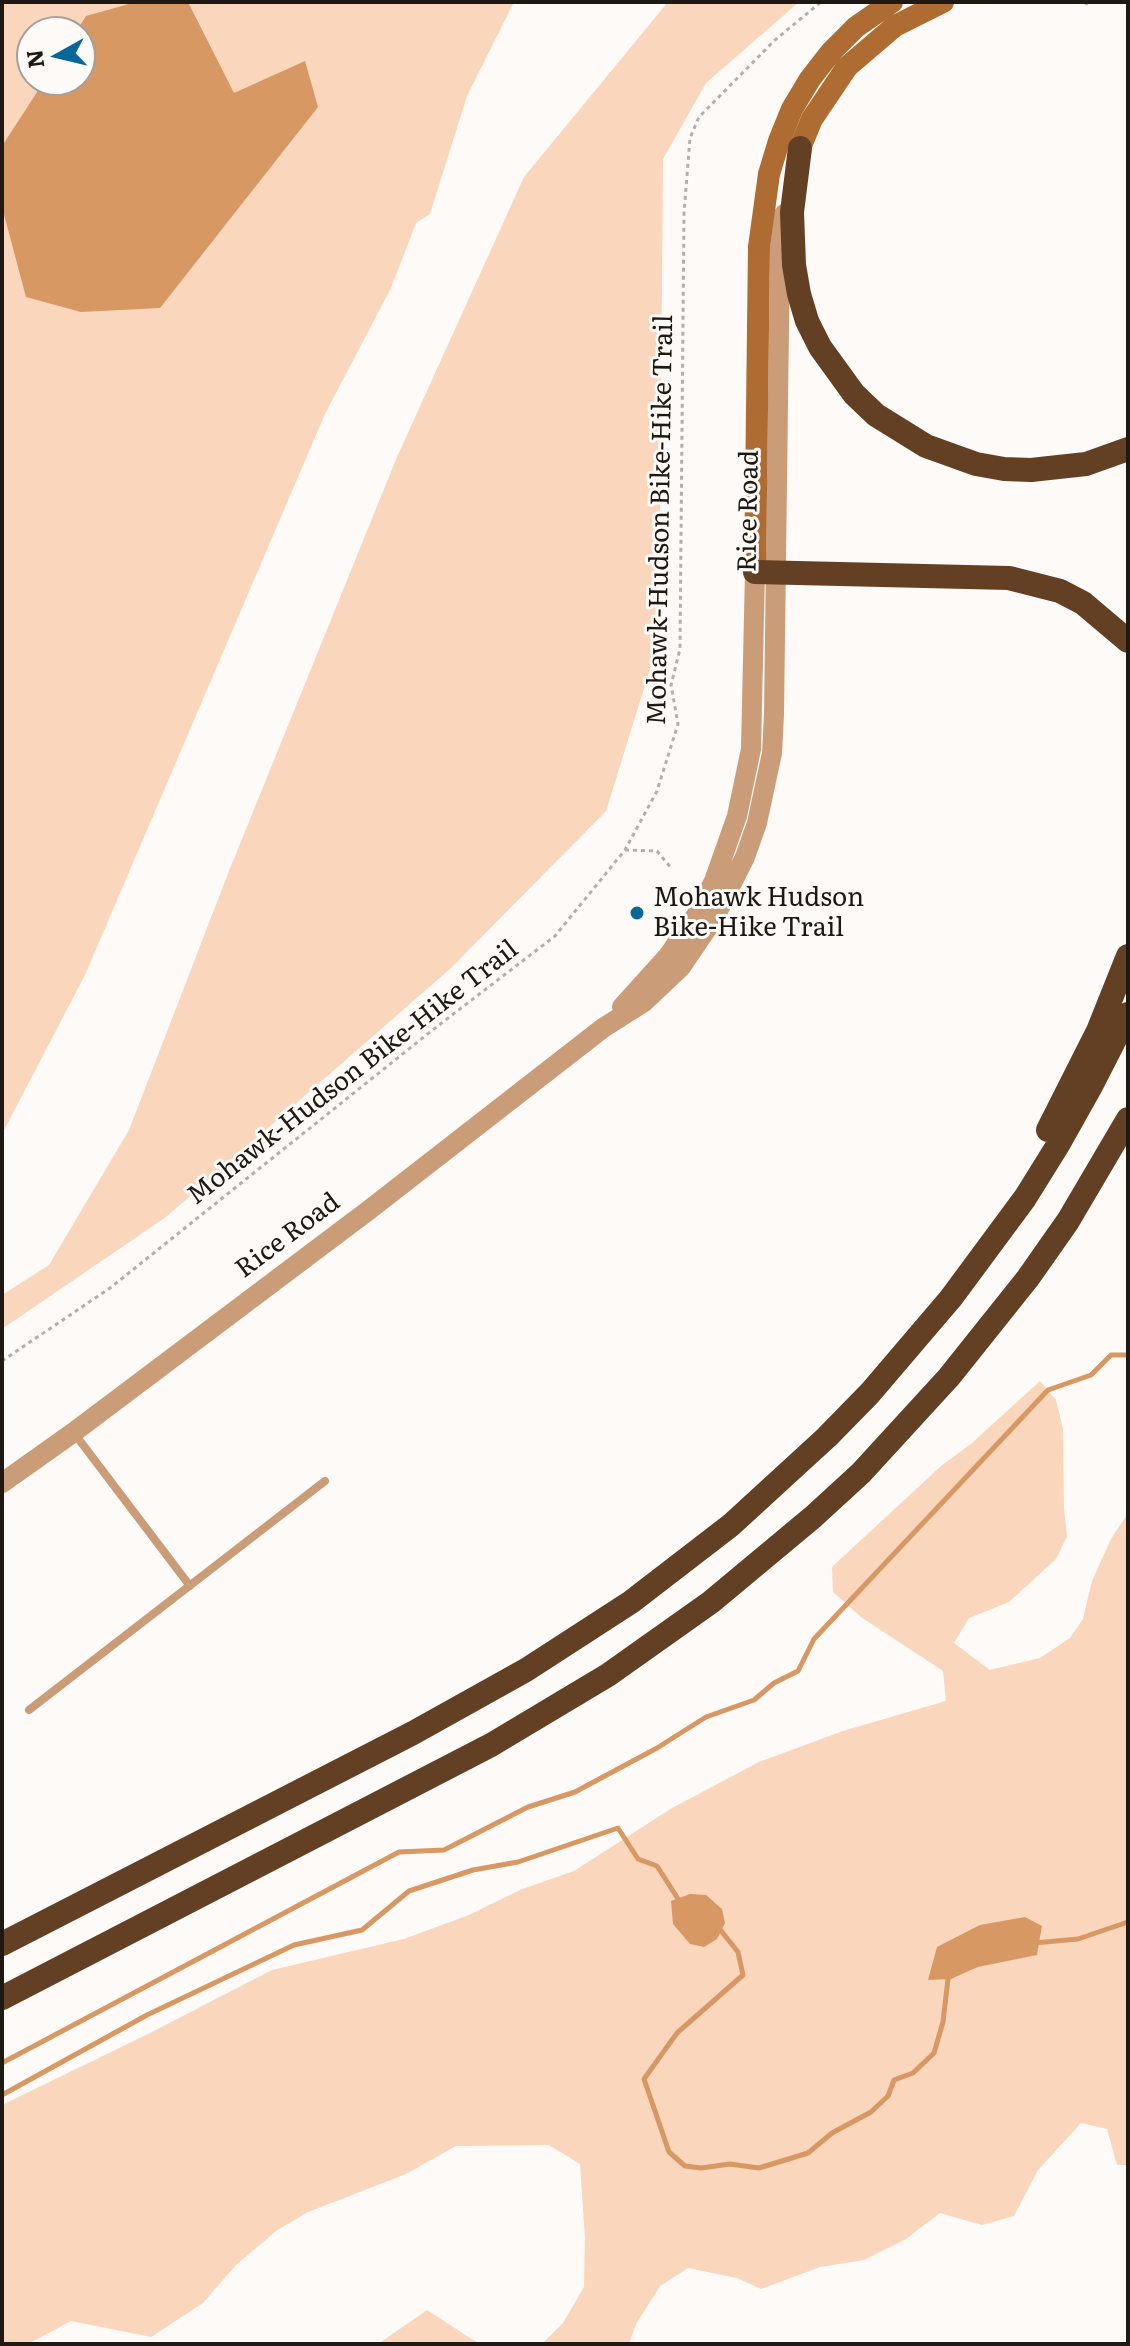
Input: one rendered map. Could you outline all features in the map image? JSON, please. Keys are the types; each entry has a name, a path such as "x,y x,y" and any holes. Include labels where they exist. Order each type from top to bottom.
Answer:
{"highway":[{"path":"800,148 792,212 799,294 807,321 828,360 854,394 876,415 926,446 976,464 1004,469 1031,470 1086,464 1128,449"},
{"path":"766,572 1009,578 1048,587 1083,603 1128,641"},
{"path":"951,1298 1055,1118 1128,956"},
{"path":"2,1944 413,1733 526,1670 594,1627 682,1564 781,1481 870,1393 951,1298 1041,1171 1090,1088 1128,1014"},
{"path":"2,1998 491,1745 608,1675 711,1602 861,1473 949,1377 1028,1278 1068,1221 1128,1119"}],"main road":[{"name":"Rice Road","path":"766,572 759,247 769,174 792,109 810,79 856,27 892,2"},
{"name":"Rice Road","path":"800,148 812,119 847,67 895,26 943,2"}],"street":[{"name":"Rice Road","path":"2,1483 369,1210 603,1028 684,935 714,881 727,849 740,806 751,749 766,572 780,248 790,179 800,148"}],"lane":[{"path":"74,1432 190,1586"},
{"path":"29,1710 325,1481"}],"path":[{"name":"Mohawk-Hudson Bike-Hike Trail","path":"2,1361 110,1288 555,936 625,850 657,791 678,724 671,685 680,649 684,213 690,138 699,117 775,40 821,2"},
{"path":"625,850 657,851 672,869"}],"shaded area":[{"path":"2,2 514,2 467,96 430,214 416,223 391,288 325,414 85,975 2,1134"},
{"path":"136,2 188,2 234,93 305,61 318,107 160,308 81,312 26,297 2,207 2,146 35,96 96,96 96,16 86,16"},
{"path":"668,2 799,2 706,83 663,159 659,640 606,811 451,968 166,1217 2,1329 2,1295 49,1265 129,1130 229,871 397,457 524,177"},
{"path":"1040,1381 1056,1400 1063,1429 1067,1536 1056,1559 1009,1602 969,1618 954,1643 990,1670 1040,1658 1070,1638 1083,1619 1092,1581 1111,1539 1128,1513 1128,2165 1117,2165 1107,2129 1081,2123 1038,2170 1014,2216 982,2225 940,2213 906,2239 864,2260 820,2267 761,2289 737,2278 688,2268 660,2286 636,2324 629,2344 542,2344 563,2323 584,2287 585,2238 580,2164 549,2145 456,2146 406,2174 308,2212 276,2231 236,2265 203,2303 151,2337 71,2321 28,2344 2,2344 2,2105 272,1970 404,1939 469,1915 520,1890 574,1871 672,1808 759,1762 843,1731 946,1701 943,1671 861,1617 833,1592 832,1567 941,1466 972,1443","holes":["1042,1926 1037,1954 978,1967 951,1979 928,1979"]},
{"path":"690,1894 706,1895 722,1909 725,1923 717,1939 704,1947 690,1944 673,1924 671,1901"},
{"path":"1025,1917 1042,1926 1037,1955 978,1967 951,1979 928,1980 937,1947 980,1925"},
{"path":"427,2310 467,2336 480,2344 378,2344"}],"waterway":[{"path":"2,2063 399,1852 444,1850 528,1807 575,1792 657,1748 706,1717 754,1700 774,1683 798,1671 814,1639 1048,1390 1091,1375 1111,1355 1128,1355"},
{"path":"2,2095 147,2015 294,1945 362,1930 409,1891 473,1870 518,1862 618,1828 638,1859 657,1866 680,1902"},
{"path":"1034,1943 1078,1939 1128,1922"},
{"path":"718,1927 738,1952 743,1975 677,2033 644,2079 669,2152 685,2166 701,2168 730,2164 759,2168 808,2153 832,2133 871,2112 888,2096 894,2080 913,2073 934,2053 951,1975"}],"place":[{"name":"Mohawk Hudson Bike-Hike Trail","path":"637,913"}]}
